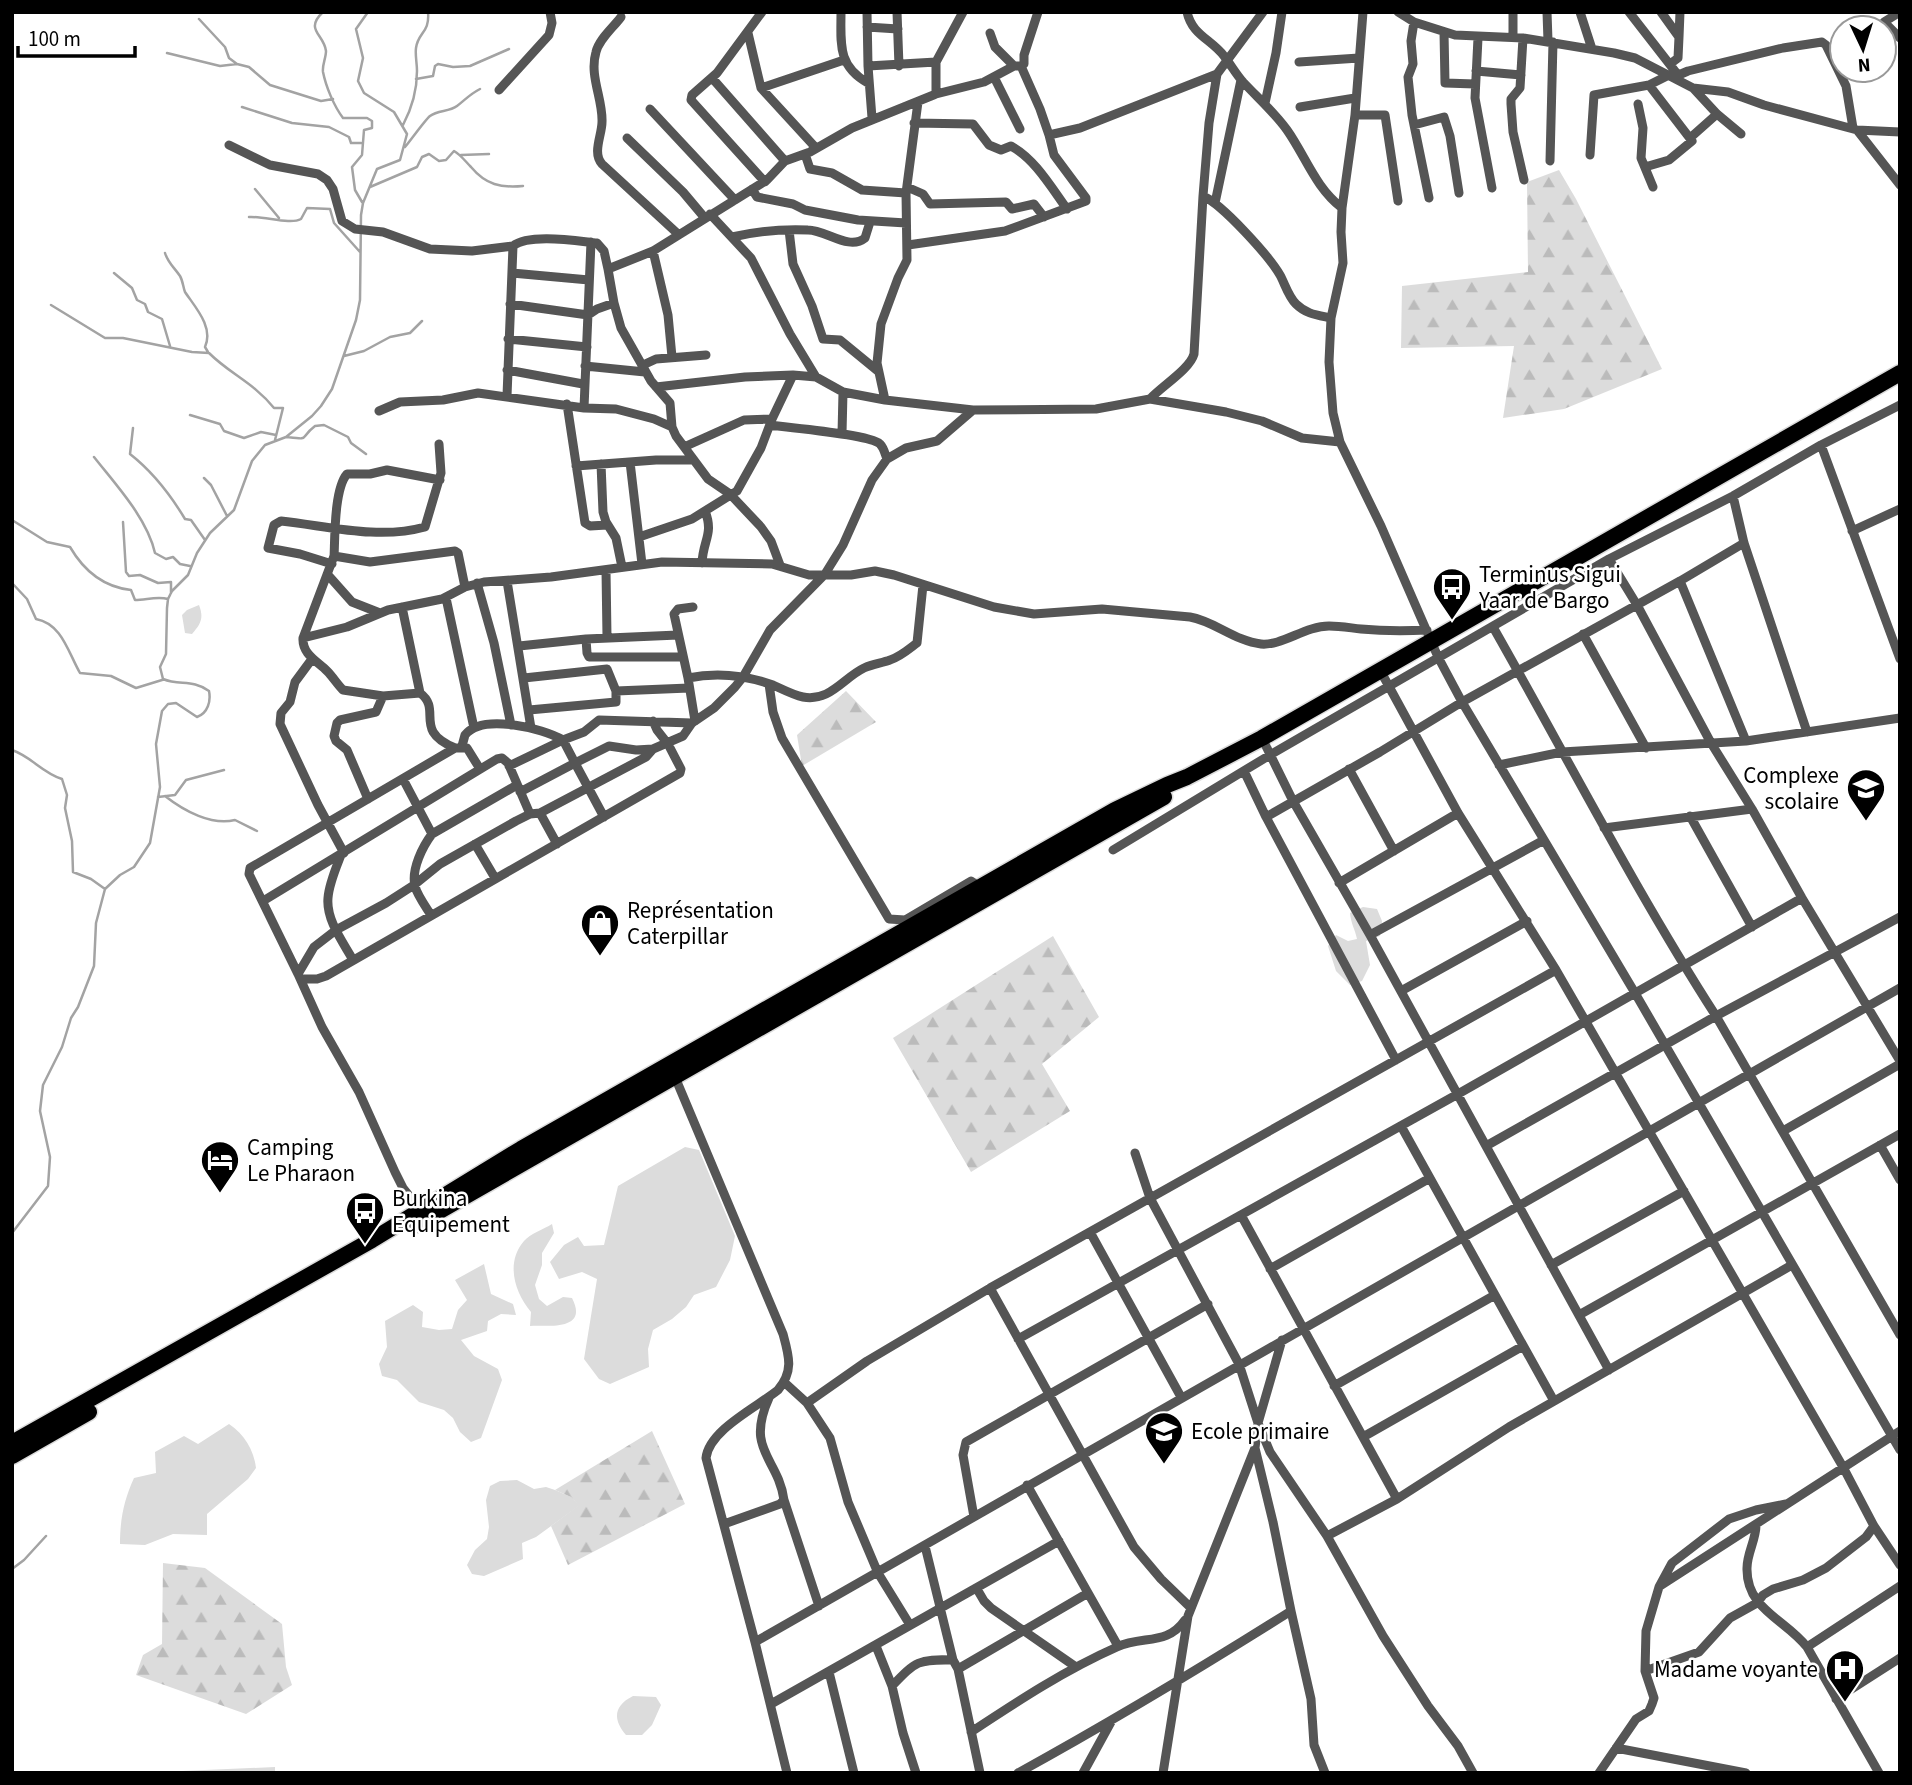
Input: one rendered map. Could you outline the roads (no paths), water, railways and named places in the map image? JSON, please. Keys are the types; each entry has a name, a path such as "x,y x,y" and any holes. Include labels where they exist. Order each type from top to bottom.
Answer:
{"highway":[{"path":"12,1443 372,1240 424,1214 521,1149 1115,810 1262,738 1380,670 1429,636 1900,373"},
{"path":"12,1456 424,1214 675,1077 1171,793 1187,777"}],"street":[{"path":"499,90 549,35 552,23 550,12"},
{"path":"762,12 712,78 692,95 691,100 765,181"},
{"path":"841,12 844,60 858,77 869,83"},
{"path":"867,12 872,118"},
{"path":"897,12 899,66"},
{"path":"936,94 936,62 963,12"},
{"path":"608,269 653,251 765,181 785,161 805,154 872,118 936,94 967,87 1024,64 1038,12"},
{"path":"1187,12 1189,22 1197,33 1218,49 1241,80 1265,103 1287,131 1317,183 1328,197 1342,208"},
{"path":"1150,399 1161,386 1192,363 1209,123 1217,74 1263,12"},
{"path":"1265,103 1282,12"},
{"path":"1363,12 1355,115 1340,232 1343,263 1331,318 1329,362 1333,413 1340,442 1438,657 1462,702 1792,1265 1896,1433 1900,1450"},
{"path":"1398,12 1414,22 1444,32 1478,38 1523,38 1635,58 1693,88 1717,114 1741,134"},
{"path":"1513,12 1513,37"},
{"path":"1547,12 1550,42 1550,161"},
{"path":"1580,12 1592,49"},
{"path":"1629,12 1670,64 1674,76"},
{"path":"1661,12 1679,37"},
{"path":"1670,64 1678,58 1680,12"},
{"path":"1900,12 1884,22 1900,37"},
{"path":"621,17 599,44 596,52 596,83 603,119 597,156 601,164 678,234"},
{"path":"1414,22 1410,41 1413,64 1408,77 1414,124 1429,198"},
{"path":"867,27 898,29"},
{"path":"1444,32 1445,83 1475,84"},
{"path":"748,33 761,88 816,148"},
{"path":"908,245 1005,232 1086,201 1054,156 1040,109 1017,66 995,47 990,33"},
{"path":"1478,38 1476,109 1492,188"},
{"path":"1523,38 1520,88 1511,99 1511,104 1513,132 1524,180"},
{"path":"1590,155 1593,96 1649,85 1783,48 1822,42 1846,86 1855,129 1900,185"},
{"path":"1299,62 1359,58"},
{"path":"761,88 844,60"},
{"path":"868,66 936,62"},
{"path":"1476,71 1521,75"},
{"path":"1049,135 1080,128 1217,74"},
{"path":"994,77 1020,130"},
{"path":"712,78 785,161"},
{"path":"1215,203 1241,80"},
{"path":"1645,167 1675,157 1691,142 1649,85"},
{"path":"1693,88 1727,92 1764,105 1855,129 1900,132"},
{"path":"1300,107 1355,98"},
{"path":"885,400 877,363 881,324 898,278 908,260 906,190 918,102"},
{"path":"1638,104 1643,128 1641,152 1653,187"},
{"path":"650,109 735,200"},
{"path":"1690,138 1717,114"},
{"path":"1355,115 1385,115 1398,201"},
{"path":"1414,124 1444,117 1450,136 1459,193"},
{"path":"914,123 973,124 993,148 1001,150 1011,146 1023,153 1066,209"},
{"path":"627,138 751,258 790,334 816,377"},
{"path":"229,145 270,165 318,174 327,180 333,189 342,221 348,227 383,232 430,249 450,252 513,246 522,240 539,239 597,243 602,248 608,269 621,328 644,369 670,403 672,427 708,479 730,494 761,527 771,541 780,565"},
{"path":"805,154 810,169 832,173 862,190 906,190 923,194 928,203 1006,202 1011,209 1034,204 1044,217"},
{"path":"752,189 757,198 793,204 806,210 870,222 906,223"},
{"path":"1203,196 1215,203 1236,223 1279,273 1294,303 1308,314 1331,318"},
{"path":"732,237 751,232 810,230 859,242 866,238 870,222"},
{"path":"789,230 793,264 812,306 822,339 840,340 879,372"},
{"path":"584,408 591,242"},
{"path":"507,396 513,246"},
{"path":"653,251 668,315 672,357"},
{"path":"512,273 589,280"},
{"path":"510,304 588,316 597,309 614,303"},
{"path":"508,339 587,347"},
{"path":"585,366 644,369 656,359 705,355"},
{"path":"507,370 583,384"},
{"path":"656,387 745,377 793,375 816,377 843,393 973,410 1096,409 1150,399 1262,421 1302,438 1340,442"},
{"path":"639,537 680,524 737,491 793,375"},
{"path":"379,411 400,402 454,398 471,393 584,408 616,409 654,419 672,427"},
{"path":"842,434 843,393"},
{"path":"567,404 585,523 590,526 607,525"},
{"path":"1113,850 1270,755 1609,559 1733,496 1821,445 1900,405"},
{"path":"431,915 414,885 418,860 432,834 518,788 608,746 636,750 653,749 683,736 694,722 722,700 743,677 770,630 825,574 842,547 872,480 887,459 906,448 937,441 973,410"},
{"path":"684,447 744,420 771,422 878,442 883,446 887,459"},
{"path":"333,561 270,549 268,546 271,529 281,521 336,529 376,531 425,527 434,491 440,480 439,444"},
{"path":"1821,445 1900,659"},
{"path":"576,466 694,460"},
{"path":"630,462 642,564"},
{"path":"601,464 603,512 607,525 616,538 622,567"},
{"path":"333,561 339,496 346,474 370,474 387,470 440,480"},
{"path":"1733,496 1744,543 1807,732"},
{"path":"1852,531 1900,509"},
{"path":"702,563 703,547 710,532 705,511"},
{"path":"1266,817 1462,702 1744,543"},
{"path":"420,693 383,696 343,690 302,645 334,556 370,562 455,551 458,553 465,587"},
{"path":"1609,559 1637,605 1711,743 1900,1062 1783,1131"},
{"path":"303,638 347,627 380,613 446,598 477,583 642,564 702,563 780,565 800,573 851,575 875,571 995,607 1034,614 1102,609 1190,617 1203,620 1213,627 1248,641 1263,644 1274,643 1300,631 1327,626 1429,636"},
{"path":"606,570 607,638"},
{"path":"328,575 352,602 380,613"},
{"path":"507,581 531,728"},
{"path":"1680,581 1746,741"},
{"path":"477,583 494,643 511,725"},
{"path":"688,678 726,675 743,677 802,697 823,696 862,669 893,659 917,643 923,586"},
{"path":"446,598 474,728"},
{"path":"402,607 420,693 427,700 435,736 441,742 470,751 480,769"},
{"path":"693,607 674,611 694,722"},
{"path":"1493,627 1604,828 1900,1335"},
{"path":"1583,634 1646,748"},
{"path":"519,646 586,639 678,635"},
{"path":"586,639 587,655 596,658 683,657"},
{"path":"596,658 607,669 616,696 617,719"},
{"path":"313,659 295,682 290,702 279,719 282,731 342,854 328,906 336,930 353,960"},
{"path":"524,678 607,669"},
{"path":"1380,670 1458,813 1527,920 1874,1525 1900,1565"},
{"path":"769,684 773,712 782,738 889,919 905,920 971,881 980,887"},
{"path":"529,710 690,688"},
{"path":"368,799 347,750 334,736 340,720 353,715 372,714 378,709 383,696"},
{"path":"1499,765 1562,752 1746,741 1900,718"},
{"path":"509,766 584,732 597,720 694,722"},
{"path":"299,977 317,979 326,976 680,773 681,769 653,720"},
{"path":"424,1214 403,1188 359,1092 322,1027 249,874 250,868 458,747 465,734 474,728 511,725 531,728 563,740 604,817"},
{"path":"1262,738 1293,801 1370,935 1609,1370"},
{"path":"299,977 314,947 336,930 414,885 440,864 475,844 646,757 653,749"},
{"path":"263,901 502,758 509,766 518,788 557,844"},
{"path":"1349,769 1394,851"},
{"path":"1244,771 1396,1060"},
{"path":"404,779 432,834"},
{"path":"1604,828 1752,809"},
{"path":"1339,883 1458,813"},
{"path":"1690,816 1752,927"},
{"path":"1370,935 1544,840"},
{"path":"475,844 495,878"},
{"path":"1018,1339 1586,1022 1802,898"},
{"path":"1486,1146 1716,1016 1900,917"},
{"path":"1401,991 1527,920"},
{"path":"807,1403 857,1368 990,1288 1556,970"},
{"path":"755,1642 1900,988"},
{"path":"675,1077 752,1266 783,1334 790,1364 784,1382 770,1397 733,1423 708,1447 706,1458 787,1773"},
{"path":"1401,1126 1554,1401"},
{"path":"1579,1315 1900,1134"},
{"path":"1880,1145 1900,1180"},
{"path":"1135,1153 1150,1198 1239,1364 1258,1423 1278,1466 1327,1536 1383,1636 1428,1706 1458,1746 1473,1773"},
{"path":"1270,1269 1430,1178"},
{"path":"1552,1265 1684,1191"},
{"path":"1241,1215 1397,1499"},
{"path":"1090,1232 1181,1397"},
{"path":"1327,1536 1397,1499 1509,1427 1792,1265"},
{"path":"990,1288 1133,1547 1189,1612"},
{"path":"1335,1385 1495,1295"},
{"path":"974,1517 963,1455 966,1442 1208,1304"},
{"path":"1163,1773 1189,1612 1255,1448 1258,1423 1282,1340"},
{"path":"1363,1437 1523,1346"},
{"path":"784,1382 807,1403 830,1438 843,1489 878,1573 910,1625"},
{"path":"770,1397 761,1423 760,1440 784,1500 819,1606"},
{"path":"1659,1587 1896,1433"},
{"path":"1255,1448 1311,1699 1314,1745 1325,1773"},
{"path":"1027,1485 1118,1646"},
{"path":"724,1524 780,1504 784,1500"},
{"path":"1599,1773 1636,1719 1649,1711 1652,1704 1654,1698 1645,1671 1646,1631 1659,1587 1668,1570 1682,1554 1703,1541 1729,1519 1786,1504"},
{"path":"1756,1525 1756,1536 1747,1569 1757,1603 1797,1634 1807,1647 1879,1773"},
{"path":"1645,1671 1699,1652 1730,1618 1757,1603 1773,1589 1802,1580 1826,1568 1866,1536 1874,1525"},
{"path":"771,1704 1059,1541"},
{"path":"925,1546 980,1773"},
{"path":"1807,1647 1900,1586"},
{"path":"977,1589 991,1608 1076,1667"},
{"path":"892,1686 912,1665 924,1660 955,1664 1025,1630 1088,1593"},
{"path":"1018,1773 1112,1721 1291,1611"},
{"path":"971,1732 1027,1695 1118,1646 1136,1640 1170,1636 1189,1612"},
{"path":"876,1646 892,1686 916,1773"},
{"path":"1836,1699 1900,1658"},
{"path":"829,1672 854,1773"},
{"path":"1083,1773 1112,1721"},
{"path":"1616,1748 1746,1773"}],"waterway":[{"path":"323,12 315,23 315,28 325,45 323,72 336,108 343,118 367,118 372,121 372,128 364,130 362,155 352,167 355,190 362,202"},
{"path":"12,1233 48,1186 50,1157 40,1111 43,1085 62,1047 71,1018 94,966 96,923 105,889 134,867 150,843 160,787 156,744 162,711 168,704 176,703 197,717 204,713 210,699 209,691 203,687 163,679 160,667 166,654 168,599 188,575 197,553 210,533 234,510 252,461 265,445 286,437 321,406 332,389 356,320 360,300 363,203 377,169 400,160 407,134 394,112 364,93 358,81 363,58 356,29 368,12"},
{"path":"403,125 415,92 416,48 426,28 428,12"},
{"path":"199,19 225,47 229,58 237,64"},
{"path":"416,79 433,76 438,64 470,66 509,49"},
{"path":"167,53 220,66 237,64 249,67 270,85 321,101 333,99"},
{"path":"405,147 430,116 454,108 480,89"},
{"path":"242,107 292,123 329,127 349,137 351,143 361,143"},
{"path":"370,187 417,167 422,157 429,154 439,161 446,160 454,151 488,181 501,186 523,186"},
{"path":"461,155 489,154"},
{"path":"255,189 279,218"},
{"path":"249,217 296,221 301,219 307,208 330,209 334,223 360,252"},
{"path":"165,253 205,325 205,347 208,352"},
{"path":"114,273 132,288 137,300 145,304 148,312 162,319 170,346"},
{"path":"51,305 105,338 123,338 209,353 274,408 283,408 275,440"},
{"path":"344,356 364,351 390,337 410,333 422,321"},
{"path":"190,415 220,424 224,431 244,438 261,432 276,435"},
{"path":"286,437 302,438 315,426 324,425 348,437 351,443 366,454"},
{"path":"133,428 130,454 154,476 185,519 191,520 205,540"},
{"path":"94,457 138,515 155,553 166,559 173,557 180,564 190,566"},
{"path":"204,478 211,485 227,516"},
{"path":"12,520 47,542 70,547 95,576 112,585 131,590 135,600 168,599"},
{"path":"123,522 126,572 129,576 140,575 158,583 171,582 171,593"},
{"path":"12,583 27,599 36,619 45,622 58,633 80,673 111,676 136,688 162,680"},
{"path":"12,750 62,779 67,795 65,808 72,841 73,872 91,879 105,889"},
{"path":"158,797 175,795 186,780 224,770"},
{"path":"165,796 198,816 217,821 235,820 257,831"},
{"path":"12,1569 46,1536"}],"place":[{"name":"Terminus Sigui Yaar de Bargo","path":"1452,621"},
{"name":"Complexe scolaire","path":"1866,822"},
{"name":"Représentation Caterpillar","path":"600,957"},
{"name":"Camping Le Pharaon","path":"220,1194"},
{"name":"Burkina Equipement","path":"365,1245"},
{"name":"Ecole primaire","path":"1164,1465"},
{"name":"Madame voyante","path":"1845,1703"}]}
